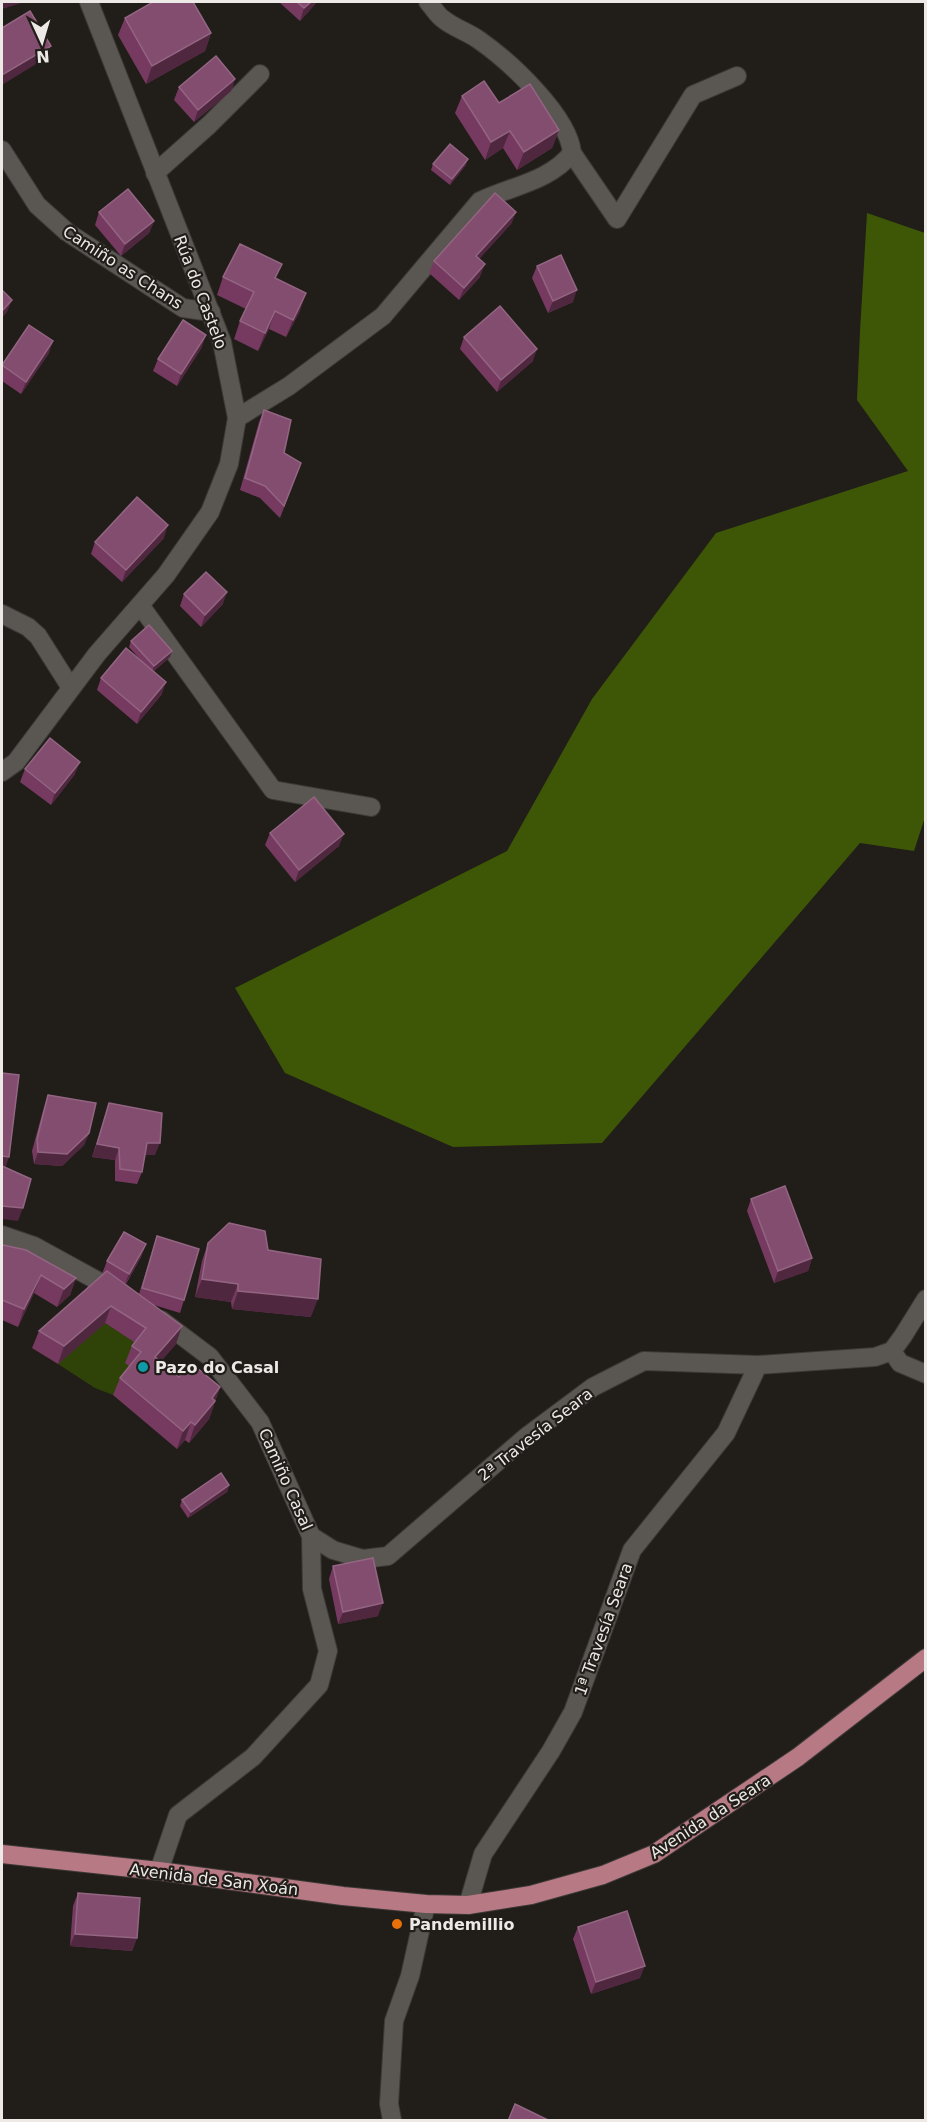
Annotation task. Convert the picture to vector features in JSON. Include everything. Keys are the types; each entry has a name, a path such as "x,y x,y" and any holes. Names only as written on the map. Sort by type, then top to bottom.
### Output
{"main road":[{"name":"Avenida da Seara","path":"426,1904 468,1905 541,1892 603,1875 654,1854 798,1757 926,1658"},
{"name":"Avenida de San Xoán","path":"2,1854 426,1904"}],"street":[{"name":"Rúa do Castelo","path":"2,772 16,762 97,654 166,575 210,512 229,464 237,417 222,342 89,2"},
{"path":"428,2 442,19 479,40 539,93 571,141 572,153 617,219 693,95 738,76"},
{"path":"155,173 209,125 260,74"},
{"name":"Camiño as Chans","path":"2,150 37,205 66,232 183,308 211,312"},
{"path":"237,417 290,386 383,316 480,201 537,180 565,161 572,153"},
{"path":"140,605 273,790 371,807"},
{"path":"2,615 28,627 38,636 71,688"},
{"path":"2,1235 34,1246 130,1299"},
{"path":"926,1299 892,1351 900,1363 926,1374"},
{"name":"Camiño Casal","path":"148,1311 210,1357 260,1422 312,1536"},
{"name":"2ª Travesía Seara","path":"312,1536 333,1550 363,1559 388,1556 526,1437 593,1387 644,1361 758,1365 875,1357 892,1351"},
{"name":"1ª Travesía Seara","path":"468,1905 483,1854 551,1751 573,1712 632,1550 726,1433 758,1365"},
{"path":"159,1871 178,1815 253,1757 319,1685 328,1651 312,1589 312,1536"},
{"path":"393,2121 389,2104 394,2021 410,1976 426,1904"}],"green space":[{"path":"867,213 925,233 926,814 914,851 860,843 602,1143 453,1147 285,1073 235,988 507,851 592,699 716,533 908,471 857,400"},
{"path":"105,1323 139,1345 135,1370 113,1395 95,1388 58,1364"}],"building":[{"path":"153,2 193,2 211,33 152,66 125,18"},
{"path":"297,2 311,2 304,8"},
{"path":"30,11 51,46 2,75 2,28"},
{"path":"216,56 235,79 198,110 179,87"},
{"path":"484,81 499,103 530,84 559,130 524,152 510,131 491,142 462,96"},
{"path":"450,144 468,159 452,179 433,164"},
{"path":"128,189 154,221 125,244 99,212"},
{"path":"495,193 516,212 476,256 485,264 464,288 434,261"},
{"path":"240,244 282,264 275,278 306,293 293,320 275,311 265,333 240,321 254,292 223,277"},
{"path":"561,255 577,290 553,301 537,266"},
{"path":"2,290 12,300 2,311"},
{"path":"500,306 537,349 501,380 464,337"},
{"path":"183,320 206,335 181,374 158,359"},
{"path":"29,325 53,341 26,382 2,365"},
{"path":"264,410 291,420 284,453 301,463 284,506 265,486 245,478"},
{"path":"137,497 168,525 126,570 95,542"},
{"path":"206,572 227,592 205,615 184,594"},
{"path":"149,625 172,651 154,666 131,641"},
{"path":"126,648 166,682 141,712 101,678"},
{"path":"50,738 80,762 55,793 25,769"},
{"path":"314,797 344,834 299,870 270,833"},
{"path":"2,1073 19,1075 9,1157 2,1156"},
{"path":"48,1095 96,1103 89,1133 67,1154 38,1152 37,1139"},
{"path":"109,1103 162,1113 160,1143 147,1143 142,1172 120,1169 119,1148 97,1144"},
{"path":"2,1166 31,1179 23,1208 2,1206"},
{"path":"785,1186 812,1258 778,1271 751,1199"},
{"path":"229,1223 265,1231 268,1250 321,1259 318,1299 238,1291 238,1284 202,1279 208,1243"},
{"path":"124,1232 146,1244 129,1274 107,1261"},
{"path":"157,1236 199,1249 184,1300 142,1288"},
{"path":"3,1245 26,1250 76,1278 64,1289 41,1275 24,1309 2,1300"},
{"path":"107,1271 182,1326 155,1357 179,1377 191,1363 220,1387 212,1398 215,1401 195,1425 191,1422 183,1431 120,1378 141,1352 132,1346 146,1328 111,1306 64,1346 39,1331"},
{"path":"221,1473 229,1485 191,1512 182,1500"},
{"path":"373,1558 383,1603 343,1612 333,1566"},
{"path":"78,1893 140,1898 137,1938 75,1934"},
{"path":"627,1911 645,1966 596,1982 578,1927"},
{"path":"515,2104 550,2121 508,2121"}],"place":[{"name":"Pazo do Casal","path":"143,1367"},
{"name":"Pandemillio","path":"397,1924"}]}
